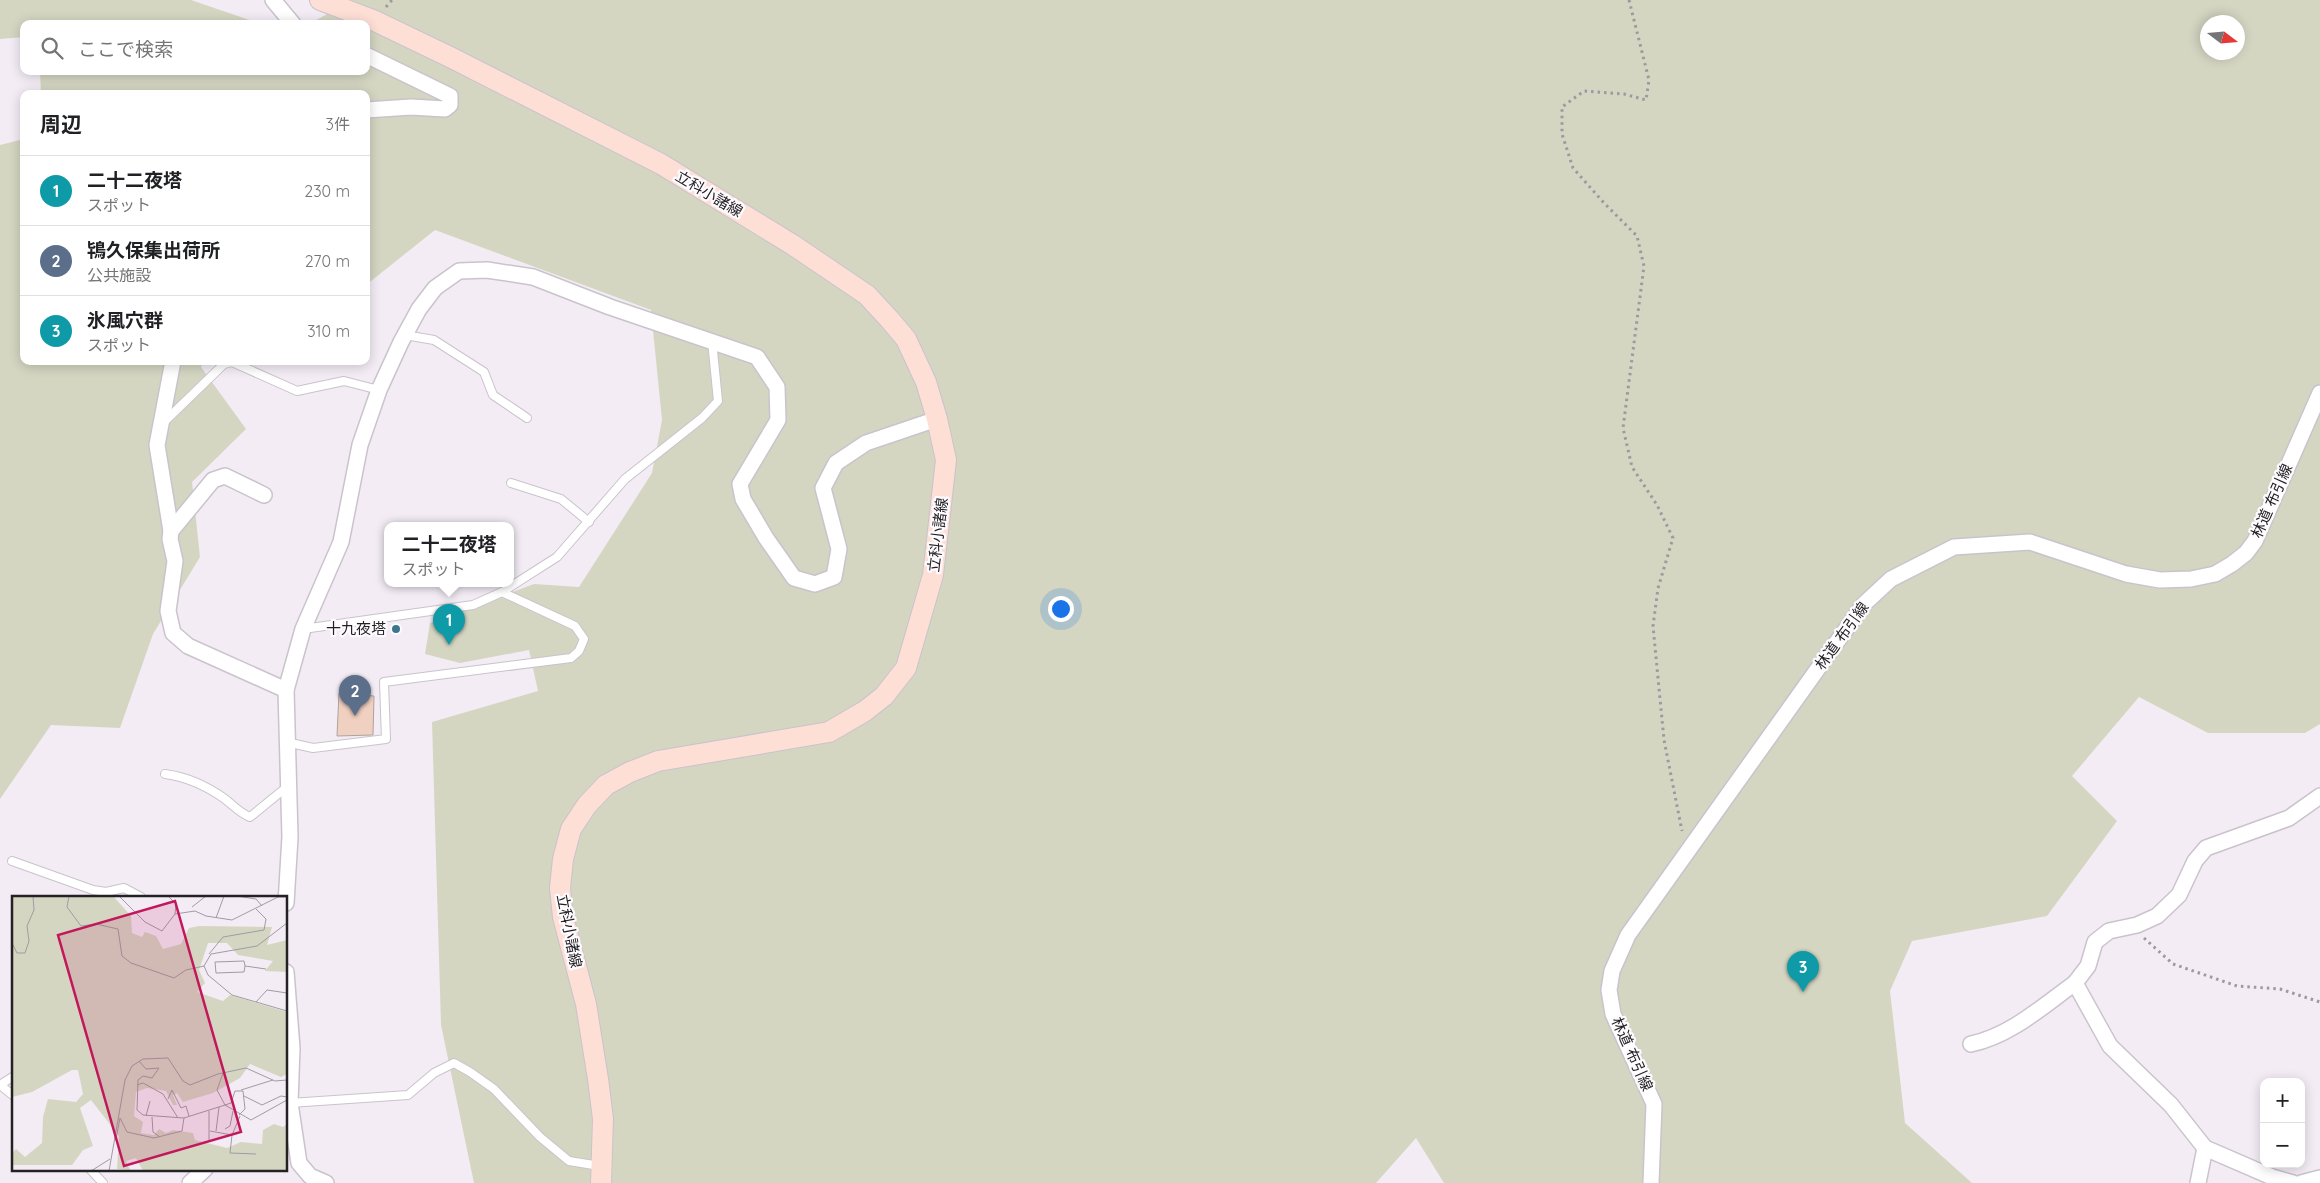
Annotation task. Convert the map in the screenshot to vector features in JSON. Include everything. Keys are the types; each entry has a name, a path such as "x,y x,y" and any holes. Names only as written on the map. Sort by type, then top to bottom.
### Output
{"main road":[{"name":"立科小諸線","path":"320,0 372,20 452,58 653,160 793,244 867,295 906,339 926,382 937,419 946,460 933,575 906,668 884,696 865,711 829,732 798,739 658,761 630,772 606,785 587,805 571,830 563,859 560,888 563,917 593,1040 603,1119 601,1174"}],"street":[{"path":"273,0 290,20"},
{"path":"370,57 450,96 450,105 446,109 410,107 370,110"},
{"path":"286,896 290,837 286,690 303,629 341,542 360,445 379,390 404,335 419,309 435,288 459,272 487,270 533,277 610,307 712,340 757,357 777,387 778,420 740,484 743,499 761,530 794,578 815,584 834,577 839,549 823,488 836,463 866,443 937,419"},
{"path":"172,365 157,445 175,562 168,611 172,633 188,646 286,690"},
{"name":"林道 布引線","path":"1651,1183 1654,1104 1613,1014 1609,990 1612,971 1628,935 1864,604 1890,579 1954,546 2030,542 2126,574 2160,580 2191,579 2215,574 2239,559 2255,541 2320,393"},
{"path":"171,531 213,480 225,476 264,495"},
{"path":"1971,1044 1983,1041 2017,1024 2075,983 2088,966 2095,942 2108,931 2131,926 2157,916 2179,895 2195,861 2206,848 2289,818 2320,796"},
{"path":"2075,983 2110,1046 2171,1105 2205,1148 2272,1177 2293,1183"},
{"path":"288,1019 288,1104 299,1164 310,1176 326,1183"},
{"path":"2198,1183 2205,1148"},
{"path":"190,1183 204,1170"},
{"path":"2301,1183 2320,1178"}],"lane":[{"path":"404,335 434,340 484,372 493,395 527,418"},
{"path":"514,584 557,557 625,479 702,418 718,401 712,340"},
{"path":"160,425 223,365"},
{"path":"239,365 297,391 344,381 379,390"},
{"path":"511,483 561,499 589,522"},
{"path":"303,629 473,604 510,587"},
{"path":"286,742 313,748 386,739 384,682 572,658 579,651 584,639 575,626 502,592"},
{"path":"165,774 183,777 214,791 242,814 250,817 288,786"},
{"path":"12,861 93,890 106,892 124,888 139,896"},
{"path":"88,896 93,890"},
{"path":"288,1104 408,1095 434,1073 454,1063 494,1089 540,1137 569,1162 601,1174"},
{"path":"12,1077 0,1085 12,1094"},
{"path":"91,1170 103,1183"}],"path":[{"path":"1629,0 1649,80 1646,100 1624,94 1584,90 1562,106 1562,134 1574,168 1604,203 1637,236 1644,266 1623,428 1632,468 1657,505 1673,538 1658,588 1653,626 1664,740 1687,853"},
{"path":"2131,926 2172,964 2237,986 2280,988 2320,1002"}],"green space":[{"path":"0,0 191,0 249,20 20,20 20,37 0,39"},
{"path":"353,0 2320,0 2320,724 2305,733 2208,733 2139,697 2072,776 2117,821 2047,916 1912,941 1890,991 1905,1123 1972,1183 1444,1183 1416,1138 1376,1183 474,1183 441,1025 432,722 538,691 529,650 460,663 425,654 430,623 534,584 579,587 652,473 662,420 651,310 435,230 370,282 370,90 41,90 40,75 370,75 370,20 316,20"},
{"path":"20,140 20,365 202,365 201,367 246,429 192,482 200,557 153,634 120,728 51,725 0,799 0,145"}],"building":[{"path":"339,693 374,696 373,735 337,736"}],"place":[{"name":"十九夜塔","path":"396,629"},
{"name":"二十二夜塔","path":"449,645"},
{"name":"鴇久保集出荷所","path":"355,716"},
{"name":"氷風穴群","path":"1803,992"}]}
